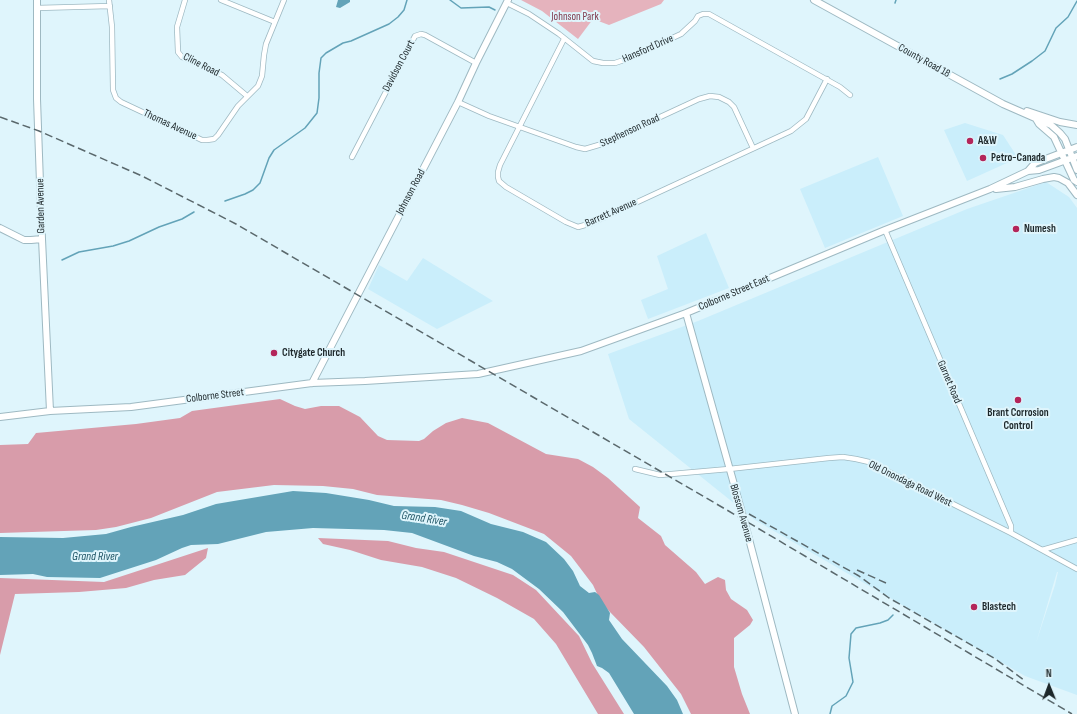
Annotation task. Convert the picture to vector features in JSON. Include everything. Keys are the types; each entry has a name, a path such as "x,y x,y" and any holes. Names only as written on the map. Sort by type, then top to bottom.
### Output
{"main road":[{"name":"Garden Avenue","path":"37,0 37,99 50,411"},
{"name":"County Road 18","path":"814,0 1003,104 1047,123 1057,130 1065,140 1069,150 1075,157 1077,170"},
{"name":"Johnson Road","path":"312,383 458,102 508,1"},
{"path":"1010,107 1041,115 1060,122 1077,125"},
{"name":"County Road 18","path":"1036,119 1039,124 1054,138 1074,180 1077,182"},
{"name":"Colborne Street East","path":"429,377 478,374 581,352 686,313 885,230 990,190 1028,171 1036,163 1077,147"},
{"name":"Colborne Street East","path":"1028,171 1039,170 1075,157"},
{"path":"990,190 1015,187 1043,178 1054,177 1068,183 1077,195"},
{"path":"0,228 24,240 42,239"},
{"name":"Blossom Avenue","path":"686,313 744,520 795,714"},
{"name":"Colborne Street","path":"0,417 50,411 132,407 312,383 429,377"}],"street":[{"name":"Thomas Avenue","path":"109,0 112,27 113,90 115,96 119,101 202,140 207,140 218,136 230,116 246,96 255,90 260,81 265,49 284,0"},
{"name":"Cline Road","path":"185,0 177,27 178,52 182,57 222,75 246,96"},
{"path":"221,0 275,22"},
{"name":"Hansford Drive","path":"508,1 529,14 593,60 603,64 615,63 681,34 695,21 698,16 709,14 827,79 850,95"},
{"path":"37,8 110,6"},
{"name":"Davidson Court","path":"352,157 415,36 421,34 425,35 476,63"},
{"name":"Barrett Avenue","path":"564,39 500,165 498,172 499,181 506,187 566,222 578,227 592,223 791,131 809,114 827,79"},
{"name":"Stephenson Road","path":"458,102 489,116 576,147 589,148 602,144 699,99 710,96 719,97 729,102 734,107 753,148"},
{"name":"Garnet Road","path":"885,230 1011,526 1011,533"},
{"name":"Old Onondaga Road West","path":"634,469 660,475 843,457 869,462 1011,533 1077,569"},
{"path":"1042,550 1077,540"}],"shaded area":[{"path":"965,123 1003,135 1018,158 967,181 944,130"},
{"path":"878,157 903,216 825,248 800,189"},
{"path":"1046,182 1069,197 1077,208 1077,695 1025,676 755,520 629,419 608,354 698,321 967,209","holes":["1058,572 1055,585 1036,643"]},
{"path":"706,233 729,288 648,319 641,300 668,289 657,256"},
{"path":"423,258 493,301 437,329 368,289 379,265 407,281"},
{"path":"280,399 305,409 321,406 339,406 360,417 378,436 387,440 419,441 446,423 462,418 488,423 546,454 578,459 593,467 608,478 640,507 638,518 661,536 665,545 696,572 705,584 718,577 725,580 726,590 731,599 747,610 753,620 750,625 734,638 734,667 750,714 691,714 681,694 644,647 600,600 593,585 571,556 544,534 489,513 462,505 441,500 377,495 353,489 323,486 274,485 217,492 151,518 116,527 96,530 0,533 0,445 28,444 36,433 136,424 180,418 192,411"},
{"path":"318,538 388,541 416,548 444,552 513,575 536,590 579,636 592,663 624,714 598,714 556,644 534,619 497,598 456,578 422,567 381,560 350,550 323,544"},
{"path":"208,548 206,558 185,575 154,580 126,588 79,592 15,594 0,655 0,578 104,582"}],"green space":[{"name":"Johnson Park","path":"521,0 664,0 661,4 609,25 593,19 578,39 542,11"}],"water":[{"path":"338,0 350,0 350,2 340,8 336,7"},
{"name":"Grand River","path":"293,491 326,493 394,506 435,507 461,511 491,524 523,532 546,542 564,559 573,571 580,586 589,593 595,592 599,595 610,613 609,620 622,639 667,686 677,700 683,714 634,714 609,673 597,666 588,645 563,612 539,589 512,569 497,562 474,556 412,533 384,530 313,528 266,532 218,544 191,545 156,560 100,578 47,577 33,574 0,575 0,537 63,538 106,534 183,515 216,504"}],"waterway":[{"path":"225,201 253,190 260,183 269,158 274,150 305,128 317,113 321,58 326,53 343,43 351,41 389,24 404,10 407,0"},
{"path":"450,0 461,8 489,7 495,10"},
{"path":"1000,79 1012,74 1045,51 1056,28 1068,17 1077,1"},
{"path":"62,260 79,252 113,246 129,241 159,227 182,219 194,212"},
{"path":"830,714 832,706 846,696 853,682 849,658 851,634 856,628 880,623 888,620 893,615"}],"railway":[{"path":"0,117 39,131 142,176 236,224 744,520 1072,714"},
{"path":"749,514 859,576 889,598 994,658 1024,680"},
{"path":"857,570 886,583"}],"place":[{"name":"A&W","path":"970,141"},
{"name":"Petro-Canada","path":"983,158"},
{"name":"Numesh","path":"1016,229"},
{"name":"Citygate Church","path":"274,353"},
{"name":"Brant Corrosion Control","path":"1018,400"},
{"name":"Blastech","path":"974,607"}]}
